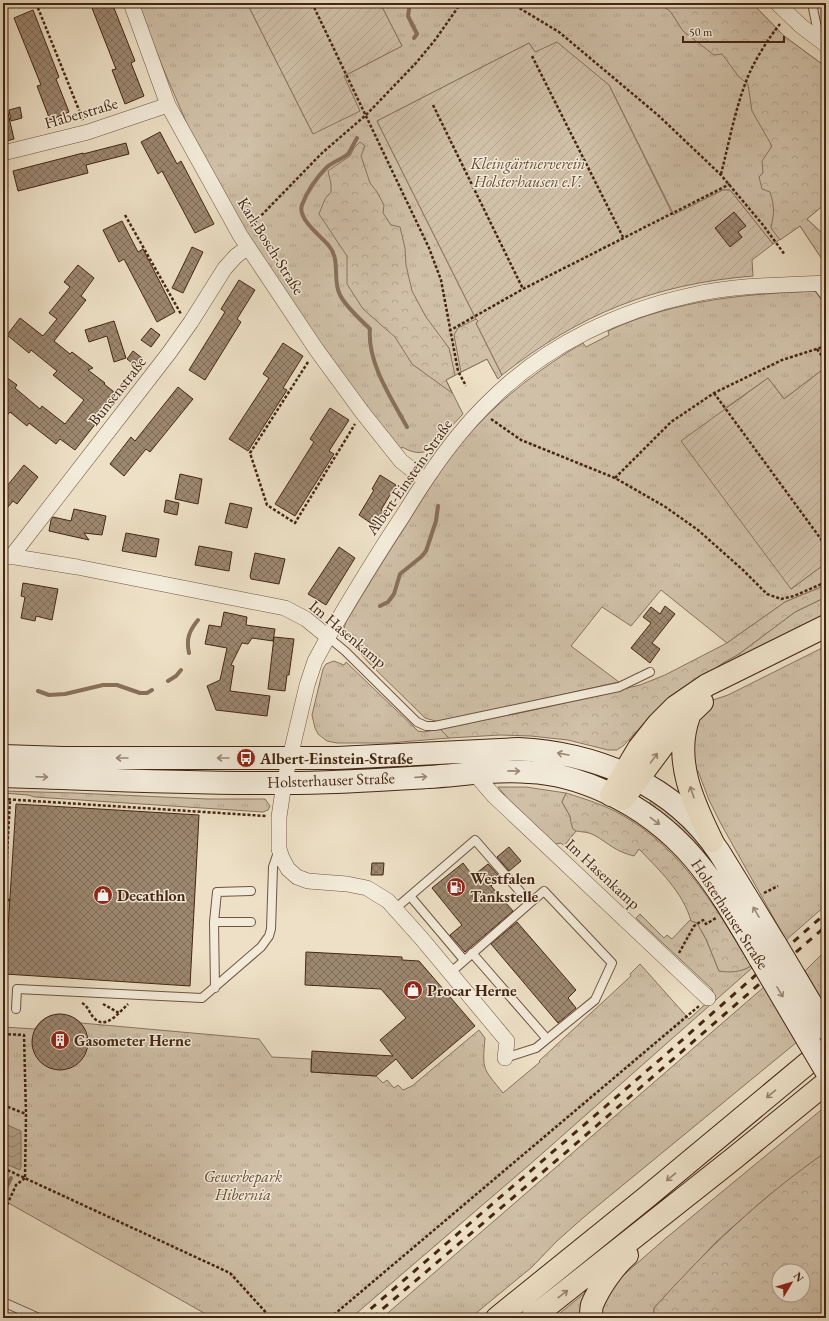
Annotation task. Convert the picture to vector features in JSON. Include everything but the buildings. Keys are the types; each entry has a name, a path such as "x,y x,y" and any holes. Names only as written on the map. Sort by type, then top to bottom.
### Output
{"highway":[{"path":"630,776 635,754 669,712 707,685 826,626"},
{"path":"617,798 630,776 691,711 713,694 826,636"},
{"path":"691,711 683,738 684,770 699,812 712,841"},
{"path":"497,1318 648,1196 826,1048"},
{"path":"532,1318 733,1159 826,1083"},
{"path":"591,1318 592,1306 605,1282 620,1261 715,1183 733,1159"}],"main road":[{"name":"Holsterhauser Straße","path":"3,756 63,758 337,758 483,750 533,750 581,757 600,763 630,776 674,804 694,821 712,841 750,901 768,952 826,1071"},
{"name":"Holsterhauser Straße","path":"3,776 168,782 284,783 336,782 475,774 502,771 530,772 569,779 594,787 617,798 647,815 678,840 693,857 723,898 768,952 826,1029"}],"street":[{"name":"Karl-Bosch-Straße","path":"131,3 168,105 244,241 316,349 362,412 401,461 425,480"},
{"path":"777,3 821,41"},
{"name":"Haberstraße","path":"3,154 88,132 168,105"},
{"name":"Bunsenstraße","path":"7,556 170,353 192,322 224,268 236,256 244,241"},
{"name":"Albert-Einstein-Straße","path":"279,849 279,817 284,783 306,685 315,661 328,637 425,480 480,411 520,374 551,352 607,322 636,310 716,290 754,286 821,283"},
{"name":"Im Hasenkamp","path":"7,556 84,569 285,608 306,619 328,637"},
{"name":"Im Hasenkamp","path":"475,774 494,796 708,998"},
{"path":"279,849 286,866 297,877 308,881 347,884 367,888 381,896 396,908 507,1041 505,1058"}],"lane":[{"path":"812,3 821,41"},
{"path":"821,283 826,298"},
{"name":"Im Hasenkamp","path":"328,637 345,650 417,722 426,726 435,726 619,686 650,672"},
{"path":"396,908 475,840 530,903"},
{"path":"16,1009 17,989 202,998 266,942 271,929 273,867 279,849"},
{"path":"215,988 214,922 217,892 251,891"},
{"path":"450,973 544,891 612,963 595,1000 536,1048 505,1058"},
{"path":"410,896 464,960"},
{"path":"214,922 251,922"},
{"path":"472,953 547,1039"},
{"path":"3,1302 39,1318"}],"path":[{"path":"36,3 88,132"},
{"path":"312,3 429,248 441,280 449,331 458,374 466,386"},
{"path":"244,241 254,224 322,153 366,115 416,63 435,40 461,3"},
{"path":"511,3 559,32 659,116 730,184 785,255"},
{"path":"721,175 747,77 772,33 788,14"},
{"path":"532,56 624,237"},
{"path":"433,105 523,289"},
{"path":"3,167 7,181 3,184"},
{"path":"449,331 523,289 730,184"},
{"path":"125,215 180,313 192,322"},
{"path":"615,478 671,422 714,393 782,360 826,346"},
{"path":"316,349 250,453 267,505 295,523 362,412"},
{"path":"816,349 826,362"},
{"path":"714,393 826,546"},
{"path":"480,411 521,440 615,478 664,506 698,530 743,570 767,594 781,599 794,596 826,582"},
{"path":"3,799 279,817"},
{"path":"3,929 10,800"},
{"path":"762,894 778,886"},
{"path":"4,900 10,900"},
{"path":"673,965 694,926 703,920 706,924 718,917"},
{"path":"64,991 65,997 85,1005 93,1018 101,1023 110,1020 119,1014"},
{"path":"330,1318 708,998"},
{"path":"3,1034 24,1035 26,1114 25,1178"},
{"path":"3,1105 26,1114"},
{"path":"3,1168 230,1274 271,1318"},
{"path":"3,1214 16,1185 25,1178"}],"green space":[{"path":"137,3 247,3 313,134 344,76 402,46 380,3 752,3 784,36 826,67 826,203 807,219 826,237 826,265 800,226 773,244 730,190 723,190 674,215 609,85 535,52 529,43 377,121 476,319 502,375 498,379 487,359 446,380 463,414 438,442 428,450 417,452 410,451 402,447 399,451 333,364 253,244 187,124"},
{"path":"247,3 380,3 402,46 344,76 360,111 313,134"},
{"path":"657,3 752,3 784,36 826,67 826,203 807,219 826,237 826,265 800,226 780,240 771,228 774,210 772,197 770,192 762,189 759,177 763,173 762,161 772,146 752,111 748,84 739,77 722,54 714,55 683,31 670,11"},
{"name":"Kleingärtnerverein Holsterhausen e.V.","path":"557,42 609,85 673,215 723,190 730,190 773,244 752,260 753,276 683,286 620,306 590,319 560,335 502,375 476,323 478,321 377,121 529,43 535,52"},
{"path":"360,142 365,146 361,156 370,183 384,205 383,213 391,225 400,227 412,291 426,317 449,348 455,375 446,380 452,393 412,364 395,337 363,309 347,284 347,256 319,214 325,199 331,192 328,171 350,156 354,148"},
{"path":"826,291 826,367 784,399 768,378 724,409 791,589 826,563 826,585 785,602 727,643 661,590 631,626 602,607 571,646 619,682 439,722 425,718 370,664 346,637 344,628 346,622 445,464 484,418 510,394 538,372 583,343 586,347 609,335 608,331 634,320 661,312 688,305 742,296"},
{"path":"476,319 478,321 476,323 502,375 498,379 487,359 461,372 454,335 458,328"},
{"path":"826,367 826,563 791,589 681,441 768,378 784,399"},
{"path":"826,585 826,597 795,612 739,654 723,663 665,703 624,745 617,750 608,750 568,740 531,736 500,735 449,738 440,729 533,710 640,685 665,675 727,643 785,602"},
{"path":"826,597 826,615 634,744 629,741 646,721 675,695 739,654 795,612"},
{"path":"826,646 826,905 786,940 721,824 709,800 698,771 692,772 691,732 713,700 728,695"},
{"path":"334,661 344,665 346,662 418,731 424,732 440,729 449,738 389,743 337,743 327,741 318,734 312,715 323,669 326,664"},
{"path":"498,787 526,787 566,793 562,802 576,831 564,846 561,843 555,844 508,799"},
{"path":"3,791 208,799 265,799 270,806 268,810 263,812 35,797 3,793"},
{"path":"566,793 595,802 615,811 643,829 663,845 696,882 711,902 751,966 736,972 719,971 706,939 697,923 691,921 682,900 670,882 639,849 634,856 627,854 617,850 592,834 573,829 570,816 562,802"},
{"path":"653,798 696,835 741,900 647,807"},
{"name":"Gewerbepark Hibernia","path":"640,914 664,938 667,935 672,939 691,920 697,923 706,939 719,971 740,970 751,966 752,968 536,1159 351,1318 213,1318 3,1200 3,1027 35,1029 45,1019 56,1014 62,1014 81,1023 259,1039 272,1057 311,1059 311,1072 376,1076 383,1083 387,1080 394,1088 398,1085 403,1090 412,1086 479,1030 485,1038 485,1068 503,1093 540,1062 539,1061 631,976 630,974 640,964 689,1019 712,998 712,989 636,918"},
{"path":"826,950 826,1007 805,971"},
{"path":"764,987 797,1042 584,1217 557,1241 532,1267 470,1318 382,1318"},
{"path":"826,1106 826,1152 768,1196 716,1242 654,1308 654,1318 599,1318 601,1308 619,1279 666,1238"},
{"path":"826,1152 826,1311 814,1318 654,1318 654,1308 694,1265 757,1205"},
{"path":"592,1287 583,1318 554,1318"}],"water":[{"path":"3,1123 21,1131 20,1170 3,1163"}],"waterway":[{"path":"410,3 408,16 417,34 414,38"},
{"path":"357,138 348,154 329,165 320,175 307,195 301,210 306,221 333,252 340,295 350,309 370,329 370,342 376,368 407,427"},
{"path":"380,606 388,602 394,594 400,574 426,551 436,521 438,506"},
{"path":"189,653 189,635 198,620"},
{"path":"168,681 176,676 181,670"},
{"path":"38,691 49,695 65,694 103,685 117,685 140,693 147,693 152,690"},
{"path":"3,1195 11,1178"}],"railway":[{"path":"360,1318 664,1056 826,913"},
{"path":"372,1318 571,1148 826,926"}],"place":[{"name":"Albert-Einstein-Straße","path":"246,758"},
{"name":"Westfalen Tankstelle","path":"456,887"},
{"name":"Decathlon","path":"103,895"},
{"name":"Procar Herne","path":"413,990"},
{"name":"Gasometer Herne","path":"60,1040"}]}
